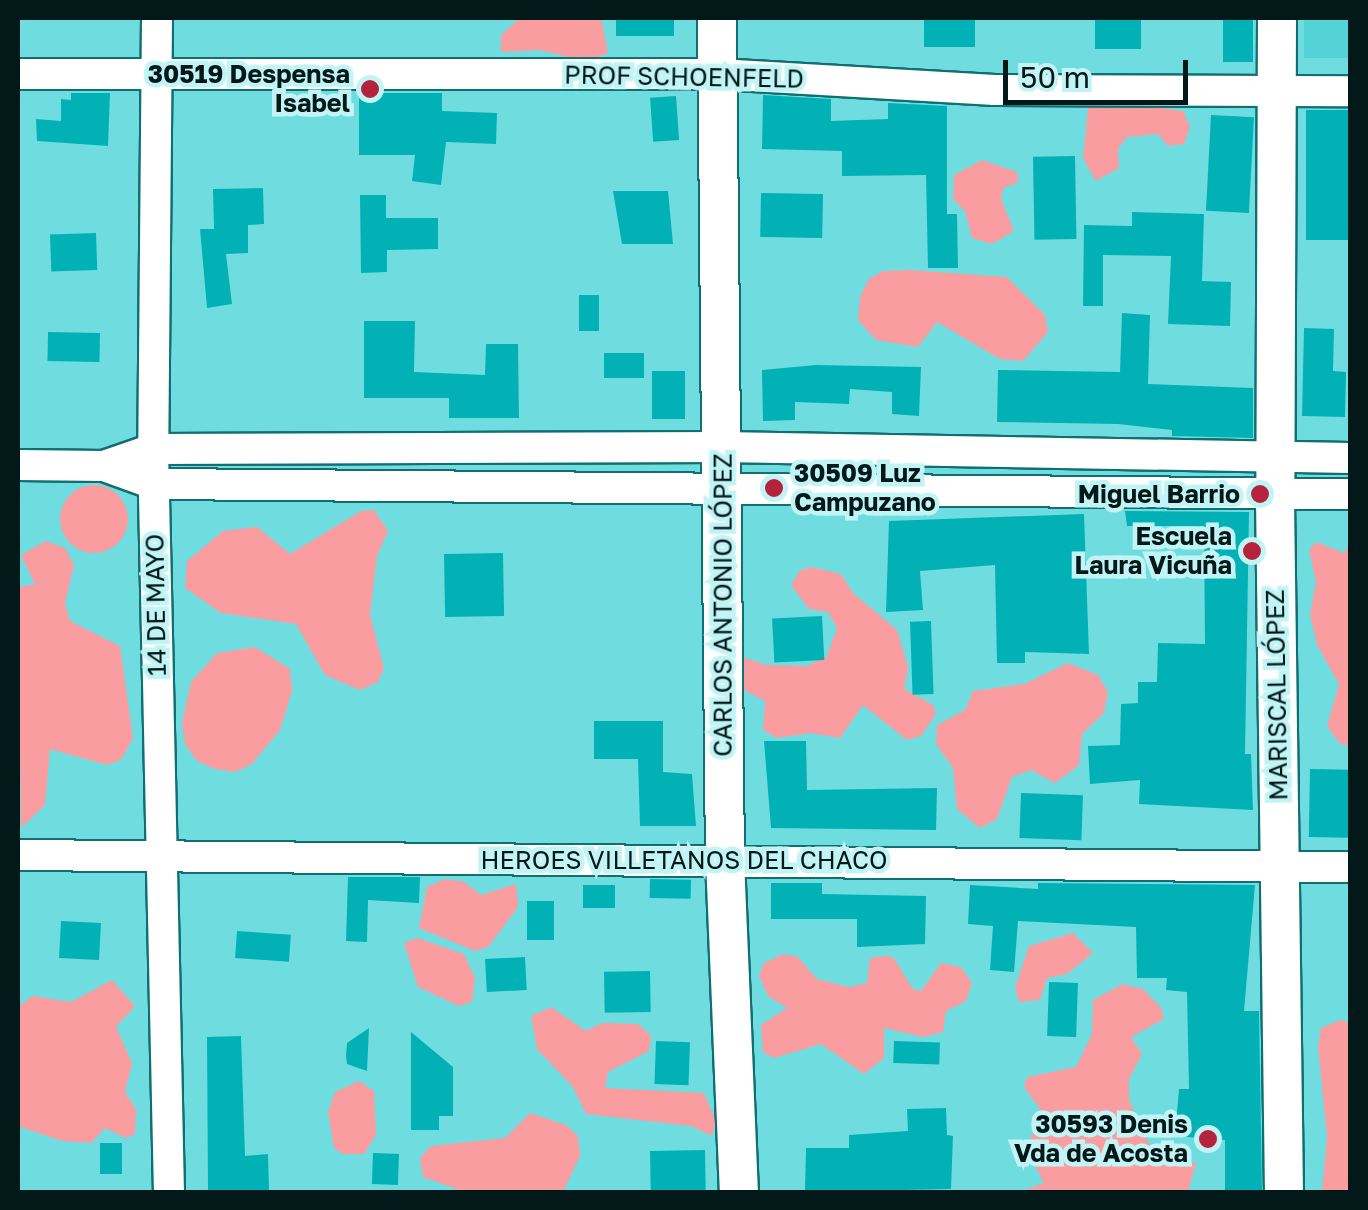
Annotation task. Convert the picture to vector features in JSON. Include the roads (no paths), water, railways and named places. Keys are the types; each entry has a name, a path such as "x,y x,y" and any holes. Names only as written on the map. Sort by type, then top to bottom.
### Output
{"main road":[{"name":"CARLOS ANTONIO LÓPEZ","path":"717,18 724,860 739,1192"},
{"name":"MARISCAL LÓPEZ","path":"1277,18 1275,494 1284,1192"}],"street":[{"name":"14 DE MAYO","path":"157,18 153,449 169,1192"},
{"name":"PROF SCHOENFELD","path":"18,74 157,78 718,74 995,90 1350,91"},
{"path":"104,466 153,449 722,448 1350,458"},
{"path":"18,465 104,466 154,484 1350,494"},
{"name":"HEROES VILLETANOS DEL CHACO","path":"18,855 1350,867"}],"place":[{"name":"30519 Despensa Isabel","path":"370,89"},
{"name":"30509 Luz Campuzano","path":"774,488"},
{"name":"Miguel Barrio","path":"1260,494"},
{"name":"Escuela Laura Vicuña","path":"1252,551"},
{"name":"30593 Denis Vda de Acosta","path":"1208,1139"}]}
